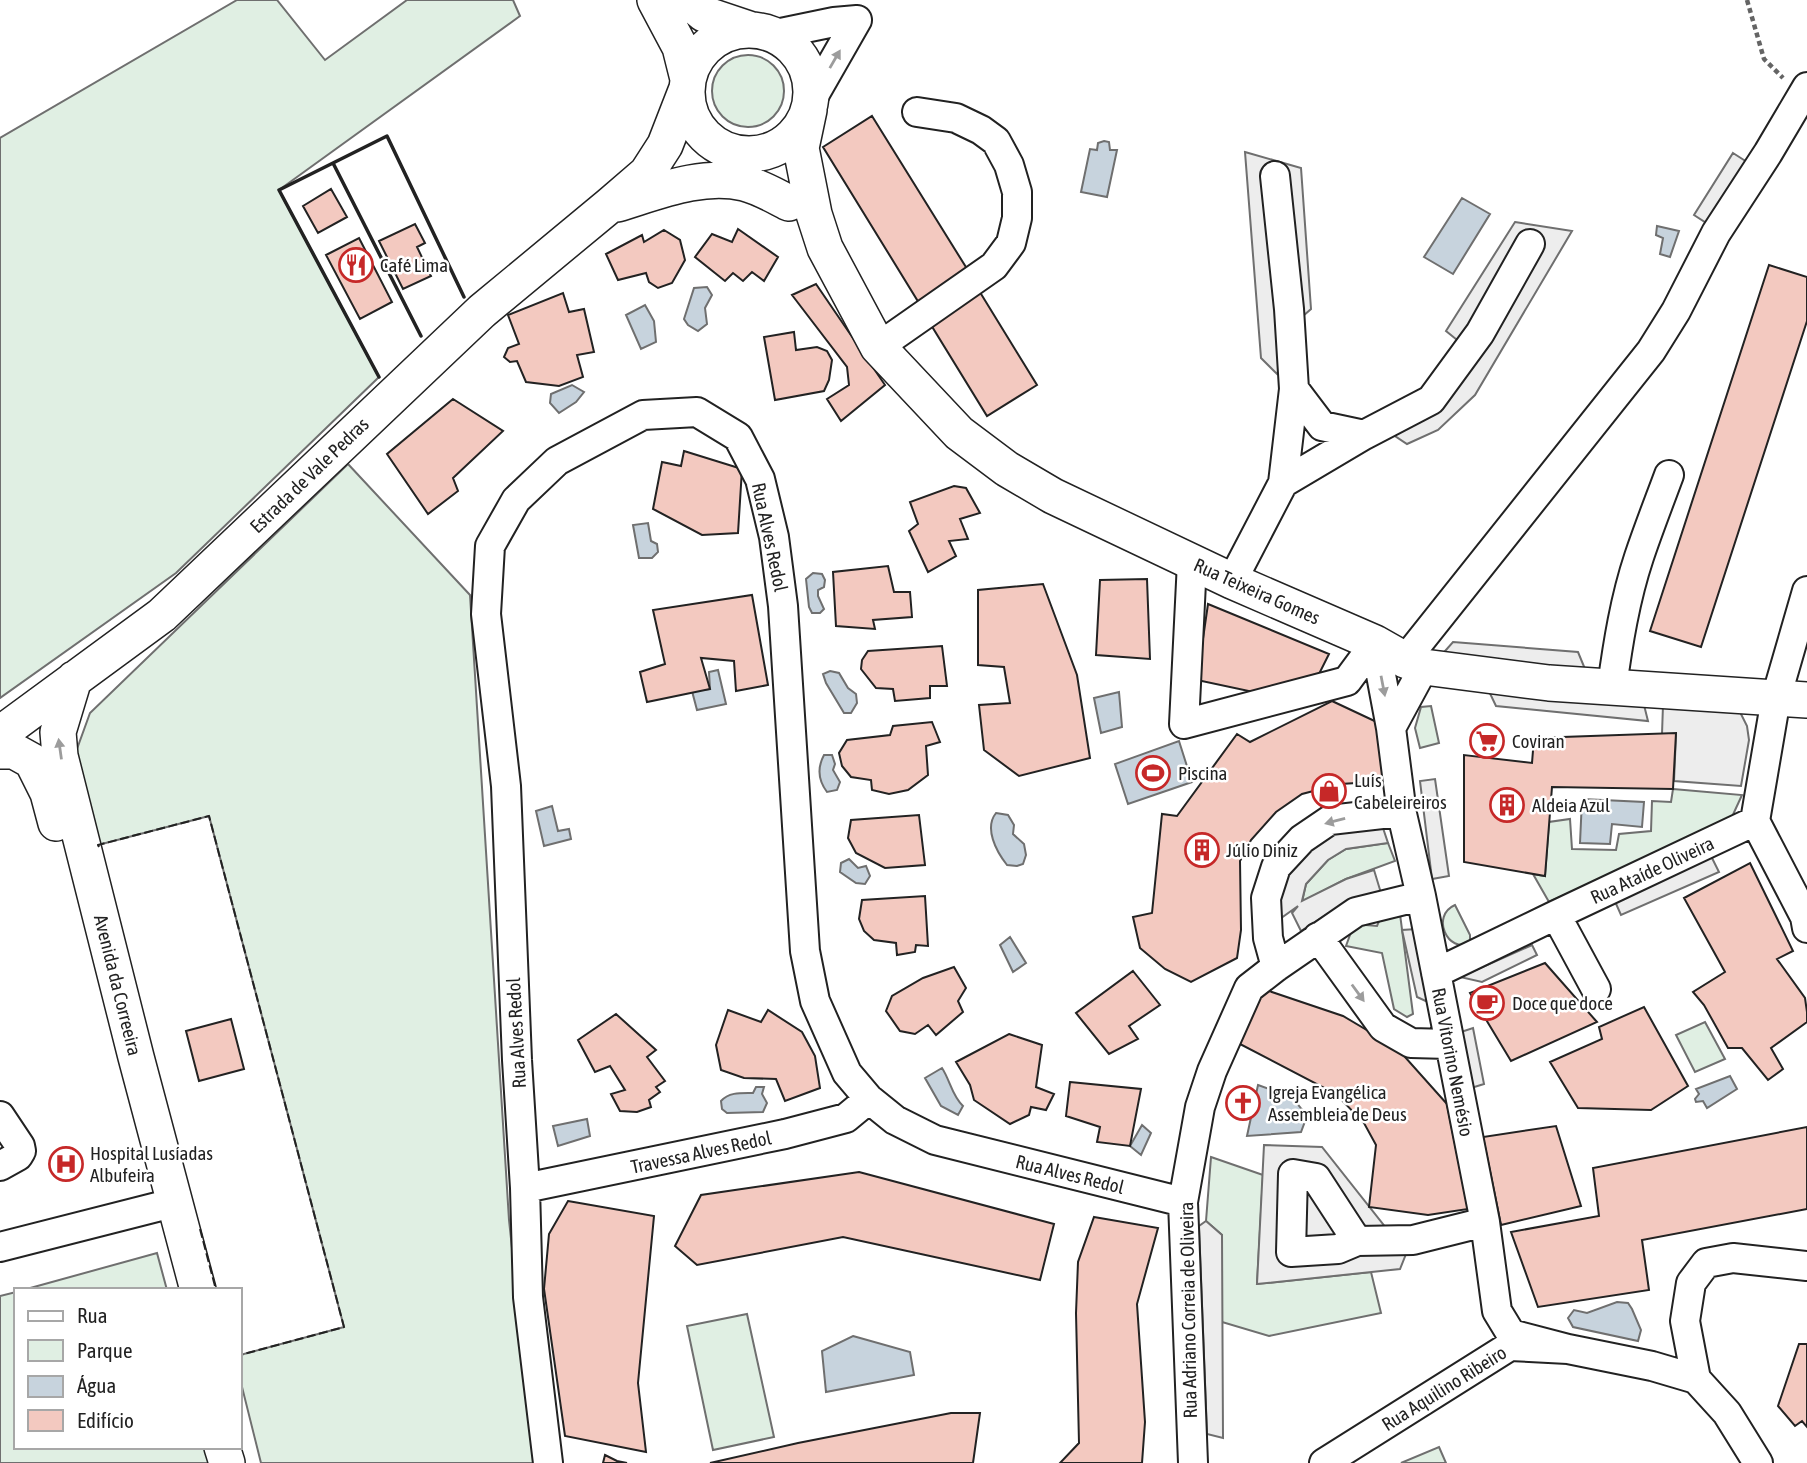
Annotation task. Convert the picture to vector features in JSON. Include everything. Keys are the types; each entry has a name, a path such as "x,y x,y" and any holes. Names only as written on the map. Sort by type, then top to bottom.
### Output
{"main road":[{"path":"655,0 680,47 692,118 704,136 722,149 740,153 765,153 784,144 800,130 811,104 808,68 798,52 764,32 704,14 687,0"},
{"path":"687,85 692,64 710,42 728,33 764,32"},
{"name":"Estrada de Vale Pedras","path":"0,734 162,615 482,311 647,173 665,145 687,85"},
{"name":"Rua Teixeira Gomes","path":"811,104 801,148 814,214 825,248 878,347 959,433 1007,469 1053,496 1232,581 1375,643 1415,664 1549,683 1792,699"},
{"name":"Estrada de Vale Pedras","path":"610,205 651,181 740,153"},
{"name":"Rua Teixeira Gomes","path":"740,153 771,179 825,248"},
{"path":"610,205 679,185 715,180 744,183 789,203"},
{"name":"Avenida da Correeira","path":"75,679 58,732 60,755 197,1288"},
{"name":"Avenida da Correeira","path":"0,751 14,751 32,761 48,793 179,1288"}],"street":[{"path":"764,32 857,20 811,104"},
{"path":"1391,728 1415,664 1651,351 1676,311 1716,233 1805,91"},
{"path":"878,347 994,266 1011,243 1017,218 1017,192 1009,165 996,141 956,118 917,112"},
{"path":"1232,581 1283,483 1294,389 1289,309 1275,176"},
{"path":"1283,483 1364,435 1431,400 1480,333 1530,244"},
{"path":"1294,389 1322,426 1364,435"},
{"name":"Rua Alves Redol","path":"548,1463 528,1297 506,786 486,614 490,546 516,500 556,461 643,415 697,412 738,437 760,479 774,537 783,606 805,951 816,1001 847,1073 869,1099 895,1120 935,1140 1183,1202"},
{"path":"1612,687 1627,599 1638,559 1669,475"},
{"path":"1192,562 1184,724 1347,681 1375,643"},
{"path":"1807,591 1792,699 1755,821 1805,916 1807,928"},
{"name":"Rua Vitorino Nemésio","path":"1375,643 1391,728 1402,814 1421,896 1485,1222 1497,1311"},
{"path":"1276,967 1268,937 1266,898 1276,867 1302,839 1330,820 1402,814"},
{"name":"Rua Ataíde Oliveira","path":"1436,973 1755,821"},
{"name":"Rua Adriano Correia de Oliveira","path":"1193,1463 1183,1202 1200,1107 1212,1071 1249,988 1356,912 1421,896"},
{"path":"1556,915 1596,989"},
{"path":"1318,937 1383,1027 1411,1043 1449,1044"},
{"name":"Travessa Alves Redol","path":"525,1188 785,1134 846,1118 869,1099"},
{"path":"0,1116 21,1151 18,1156 0,1166"},
{"path":"0,1247 157,1206"},
{"path":"1357,1241 1413,1240 1485,1222"},
{"path":"1758,1463 1727,1413 1696,1379 1685,1321 1691,1283 1706,1263 1733,1258 1807,1266"},
{"path":"1497,1311 1511,1334 1568,1349"},
{"path":"1458,1380 1485,1352 1497,1311"},
{"name":"Rua Aquilino Ribeiro","path":"1324,1463 1510,1346 1568,1349 1652,1366 1696,1379"}],"path":[{"path":"1747,0 1764,60 1805,91"}],"green space":[{"path":"237,0 277,0 325,60 407,0 513,0 520,16 279,190 379,377 176,573 0,698 0,138"},
{"path":"748,55 768,61 778,71 784,91 778,111 768,121 748,127 728,121 718,111 712,91 718,71 728,61"},
{"path":"348,464 470,595 509,1220 535,1463 261,1463 242,1387 242,1354 344,1327 209,816 98,845 73,760 90,713"},
{"path":"1431,706 1439,743 1420,748 1415,728 1421,707"},
{"path":"1673,789 1742,795 1731,819 1549,902 1533,874 1545,876 1549,822 1570,819 1572,849 1616,850 1619,834 1651,831 1652,801 1671,802"},
{"path":"1388,843 1395,861 1346,879 1302,902 1306,884 1328,860 1346,849"},
{"path":"1455,905 1470,935 1470,943 1455,943 1445,932 1444,917"},
{"path":"1384,910 1400,914 1413,1014 1407,1017 1394,1009 1382,953 1346,946 1354,924 1377,926"},
{"path":"1705,1022 1725,1059 1695,1072 1676,1035"},
{"path":"1211,1157 1263,1175 1257,1284 1371,1272 1381,1313 1269,1336 1222,1322 1222,1235 1206,1221"},
{"path":"157,1253 166,1288 30,1288"},
{"path":"14,1292 14,1449 208,1449 211,1463 0,1463 0,1296"},
{"path":"747,1314 774,1437 713,1450 687,1326"},
{"path":"1439,1447 1446,1463 1401,1463"}],"shaded area":[{"path":"1245,152 1301,168 1311,309 1295,323 1277,374 1261,358"},
{"path":"1733,153 1747,162 1708,224 1694,215"},
{"path":"1515,222 1572,231 1475,395 1438,430 1407,444 1392,434 1472,352 1446,331"},
{"path":"1453,642 1578,652 1585,669 1438,659"},
{"path":"1484,681 1641,693 1648,721 1496,706"},
{"path":"1663,705 1738,708 1747,726 1749,740 1741,786 1674,781 1676,734 1662,734"},
{"path":"1435,779 1449,876 1432,879 1420,781"},
{"path":"1382,825 1388,843 1346,849 1328,860 1306,884 1302,901 1346,879 1374,870 1381,893 1337,908 1301,931 1292,913 1298,906 1277,921 1277,892 1290,867 1333,832"},
{"path":"1710,854 1719,872 1621,915 1613,897"},
{"path":"1417,929 1430,1003 1417,997 1402,930"},
{"path":"1532,945 1537,955 1482,982 1460,977"},
{"path":"1473,1028 1484,1084 1468,1089 1458,1033"},
{"path":"1264,1145 1322,1147 1386,1228 1368,1237 1310,1162 1283,1163 1280,1258 1410,1244 1400,1269 1257,1284"},
{"path":"1297,1187 1312,1191 1334,1228 1336,1239 1297,1237"},
{"path":"1206,1221 1222,1235 1223,1438 1207,1434 1199,1226"}],"water":[{"path":"1109,142 1110,150 1117,150 1107,197 1081,192 1090,149 1097,150 1098,143"},
{"path":"1462,198 1490,214 1453,274 1424,257"},
{"path":"1657,226 1679,231 1670,257 1660,254 1663,238 1656,235"},
{"path":"707,287 712,295 705,308 707,324 698,331 684,319 694,288"},
{"path":"645,305 654,321 656,342 641,349 626,315"},
{"path":"572,385 584,392 576,402 559,413 550,403 551,394"},
{"path":"648,523 651,541 657,544 658,552 652,558 639,558 633,525"},
{"path":"813,573 822,574 825,580 824,587 818,590 824,609 820,613 812,613 809,607 806,579"},
{"path":"718,670 726,704 697,710 692,691 710,689 709,672"},
{"path":"830,671 839,673 848,688 856,694 857,703 851,713 844,713 826,683 823,674"},
{"path":"1119,692 1122,727 1101,733 1094,698"},
{"name":"Piscina","path":"1179,741 1192,782 1128,804 1115,764"},
{"path":"824,755 832,755 835,764 833,770 840,782 837,790 827,792 822,783 819,769"},
{"path":"1582,799 1644,802 1642,827 1612,824 1610,844 1580,843"},
{"path":"552,806 558,831 569,829 571,839 544,846 536,811"},
{"path":"996,813 1008,815 1014,825 1013,834 1024,844 1026,855 1023,864 1007,865 999,853 991,832"},
{"path":"849,859 858,868 866,866 870,876 865,884 856,883 840,872 841,863"},
{"path":"1010,937 1026,963 1013,972 1000,945"},
{"path":"942,1068 956,1098 963,1106 958,1115 941,1106 925,1078"},
{"path":"1730,1076 1737,1089 1707,1108 1703,1101 1696,1102 1699,1094 1696,1089"},
{"path":"1258,1085 1292,1097 1307,1116 1301,1132 1247,1136"},
{"path":"756,1087 764,1087 762,1094 767,1103 763,1112 727,1113 722,1109 721,1101 724,1098 753,1093"},
{"path":"587,1119 590,1136 558,1146 553,1126"},
{"path":"1142,1125 1151,1133 1141,1155 1130,1146"},
{"path":"1617,1302 1628,1303 1632,1309 1641,1330 1638,1341 1573,1327 1568,1318 1574,1310 1587,1313"},
{"path":"853,1336 910,1352 914,1375 826,1392 822,1351"}],"building":[{"path":"872,116 969,272 919,303 823,147"},
{"path":"331,189 347,217 318,233 303,206"},
{"path":"415,224 425,243 417,247 431,276 403,289 379,241"},
{"path":"738,229 778,257 764,281 752,272 743,281 733,273 725,281 695,257 712,234 732,242"},
{"path":"664,230 680,240 685,260 672,283 658,288 649,282 646,273 618,280 606,254 642,235 644,242"},
{"path":"359,238 392,302 360,319 326,255"},
{"path":"1769,265 1807,277 1807,321 1701,647 1650,631"},
{"path":"816,284 885,385 841,421 827,399 849,385 847,367 792,295"},
{"path":"978,289 1037,385 987,416 928,320"},
{"path":"563,293 569,312 584,309 594,352 577,355 583,377 559,386 526,382 517,361 510,362 504,357 508,348 519,344 508,315"},
{"path":"794,332 796,350 817,347 827,351 832,360 829,380 824,391 775,400 764,337"},
{"path":"453,399 503,431 453,478 458,491 428,514 387,454"},
{"path":"684,451 742,469 738,533 702,535 653,509 662,462 681,466"},
{"path":"954,486 966,488 980,513 960,519 968,539 949,541 956,556 928,572 909,531 918,524 910,502"},
{"path":"888,566 894,592 910,592 912,617 873,620 875,629 836,626 833,572"},
{"path":"1147,579 1150,659 1096,655 1100,580"},
{"path":"1043,584 1077,675 1090,758 1019,776 984,750 979,705 1010,703 1004,667 978,665 978,590"},
{"path":"752,595 768,685 736,691 734,661 701,658 710,689 647,702 640,672 665,664 653,610"},
{"path":"1208,604 1329,654 1319,674 1258,693 1197,680"},
{"path":"942,646 947,686 930,686 930,698 895,701 893,689 876,688 861,669 862,660 868,651"},
{"name":"Júlio Diniz","path":"1332,701 1381,724 1390,781 1340,784 1302,794 1276,812 1251,840 1240,861 1241,930 1237,958 1191,982 1165,969 1140,948 1133,917 1152,913 1162,814 1177,816 1237,734 1250,742"},
{"path":"932,722 940,742 926,746 928,775 908,790 889,794 872,790 871,780 851,777 842,766 839,753 847,740 890,735 893,726"},
{"name":"Aldeia Azul","path":"1676,733 1673,789 1552,787 1545,876 1464,862 1464,755 1532,763 1534,738"},
{"path":"919,815 925,865 885,868 856,853 848,838 851,820"},
{"path":"1750,863 1793,951 1777,959 1805,998 1807,1012 1807,1022 1771,1048 1783,1069 1768,1080 1742,1048 1728,1048 1704,1005 1693,992 1725,972 1684,898"},
{"path":"925,896 928,946 916,945 915,952 897,955 896,943 874,940 864,931 859,919 862,900"},
{"path":"1545,963 1597,1022 1511,1061 1470,993"},
{"path":"954,967 966,988 958,1001 963,1012 936,1035 928,1025 915,1034 900,1031 886,1011 892,996 923,978"},
{"path":"1133,971 1160,1005 1129,1026 1138,1039 1109,1054 1076,1013"},
{"path":"1260,988 1343,1016 1397,1048 1447,1104 1468,1209 1428,1215 1369,1207 1376,1145 1364,1123 1336,1094 1238,1043"},
{"path":"1644,1007 1688,1086 1651,1110 1578,1108 1550,1062 1602,1039 1599,1027"},
{"path":"728,1010 761,1022 768,1010 802,1032 815,1056 820,1088 785,1101 776,1079 744,1078 721,1070 716,1045"},
{"path":"616,1014 656,1050 647,1057 665,1081 656,1087 660,1092 649,1100 651,1107 637,1112 620,1111 611,1094 625,1090 610,1066 595,1072 578,1040"},
{"path":"231,1019 244,1069 199,1081 186,1031"},
{"path":"1009,1034 1042,1045 1036,1087 1054,1094 1046,1110 1031,1107 1029,1115 1010,1124 974,1100 970,1085 956,1062"},
{"path":"1070,1082 1141,1089 1130,1146 1097,1142 1100,1127 1066,1116"},
{"path":"1556,1126 1581,1206 1501,1225 1483,1137"},
{"path":"1807,1127 1807,1209 1642,1240 1649,1290 1538,1307 1511,1232 1599,1216 1593,1168"},
{"path":"859,1172 1054,1224 1040,1280 843,1237 697,1265 675,1246 701,1195"},
{"path":"568,1201 654,1216 638,1383 646,1452 565,1436 544,1289 549,1234"},
{"path":"1094,1217 1158,1228 1137,1304 1145,1422 1142,1463 1060,1463 1079,1443 1076,1313 1078,1262"},
{"path":"1799,1344 1807,1344 1807,1427 1802,1421 1795,1426 1778,1406"},
{"path":"951,1413 980,1413 973,1463 710,1463 798,1443"},
{"path":"605,1455 617,1461 627,1463 603,1463"}],"fence":[{"path":"99,847 98,845 209,816 344,1327 242,1354"},
{"path":"200,1229 215,1288"}],"wall":[{"path":"333,163 387,136 464,297"},
{"path":"379,377 279,190 333,163 421,336"}],"place":[{"name":"Café Lima","path":"356,265"},
{"name":"Coviran","path":"1487,741"},
{"name":"Piscina","path":"1153,773"},
{"name":"Luís Cabeleireiros","path":"1329,791"},
{"name":"Aldeia Azul","path":"1507,805"},
{"name":"Júlio Diniz","path":"1202,850"},
{"name":"Doce que doce","path":"1487,1003"},
{"name":"Igreja Evangélica Assembleia de Deus","path":"1243,1103"},
{"name":"Hospital Lusíadas Albufeira","path":"66,1164"}]}
